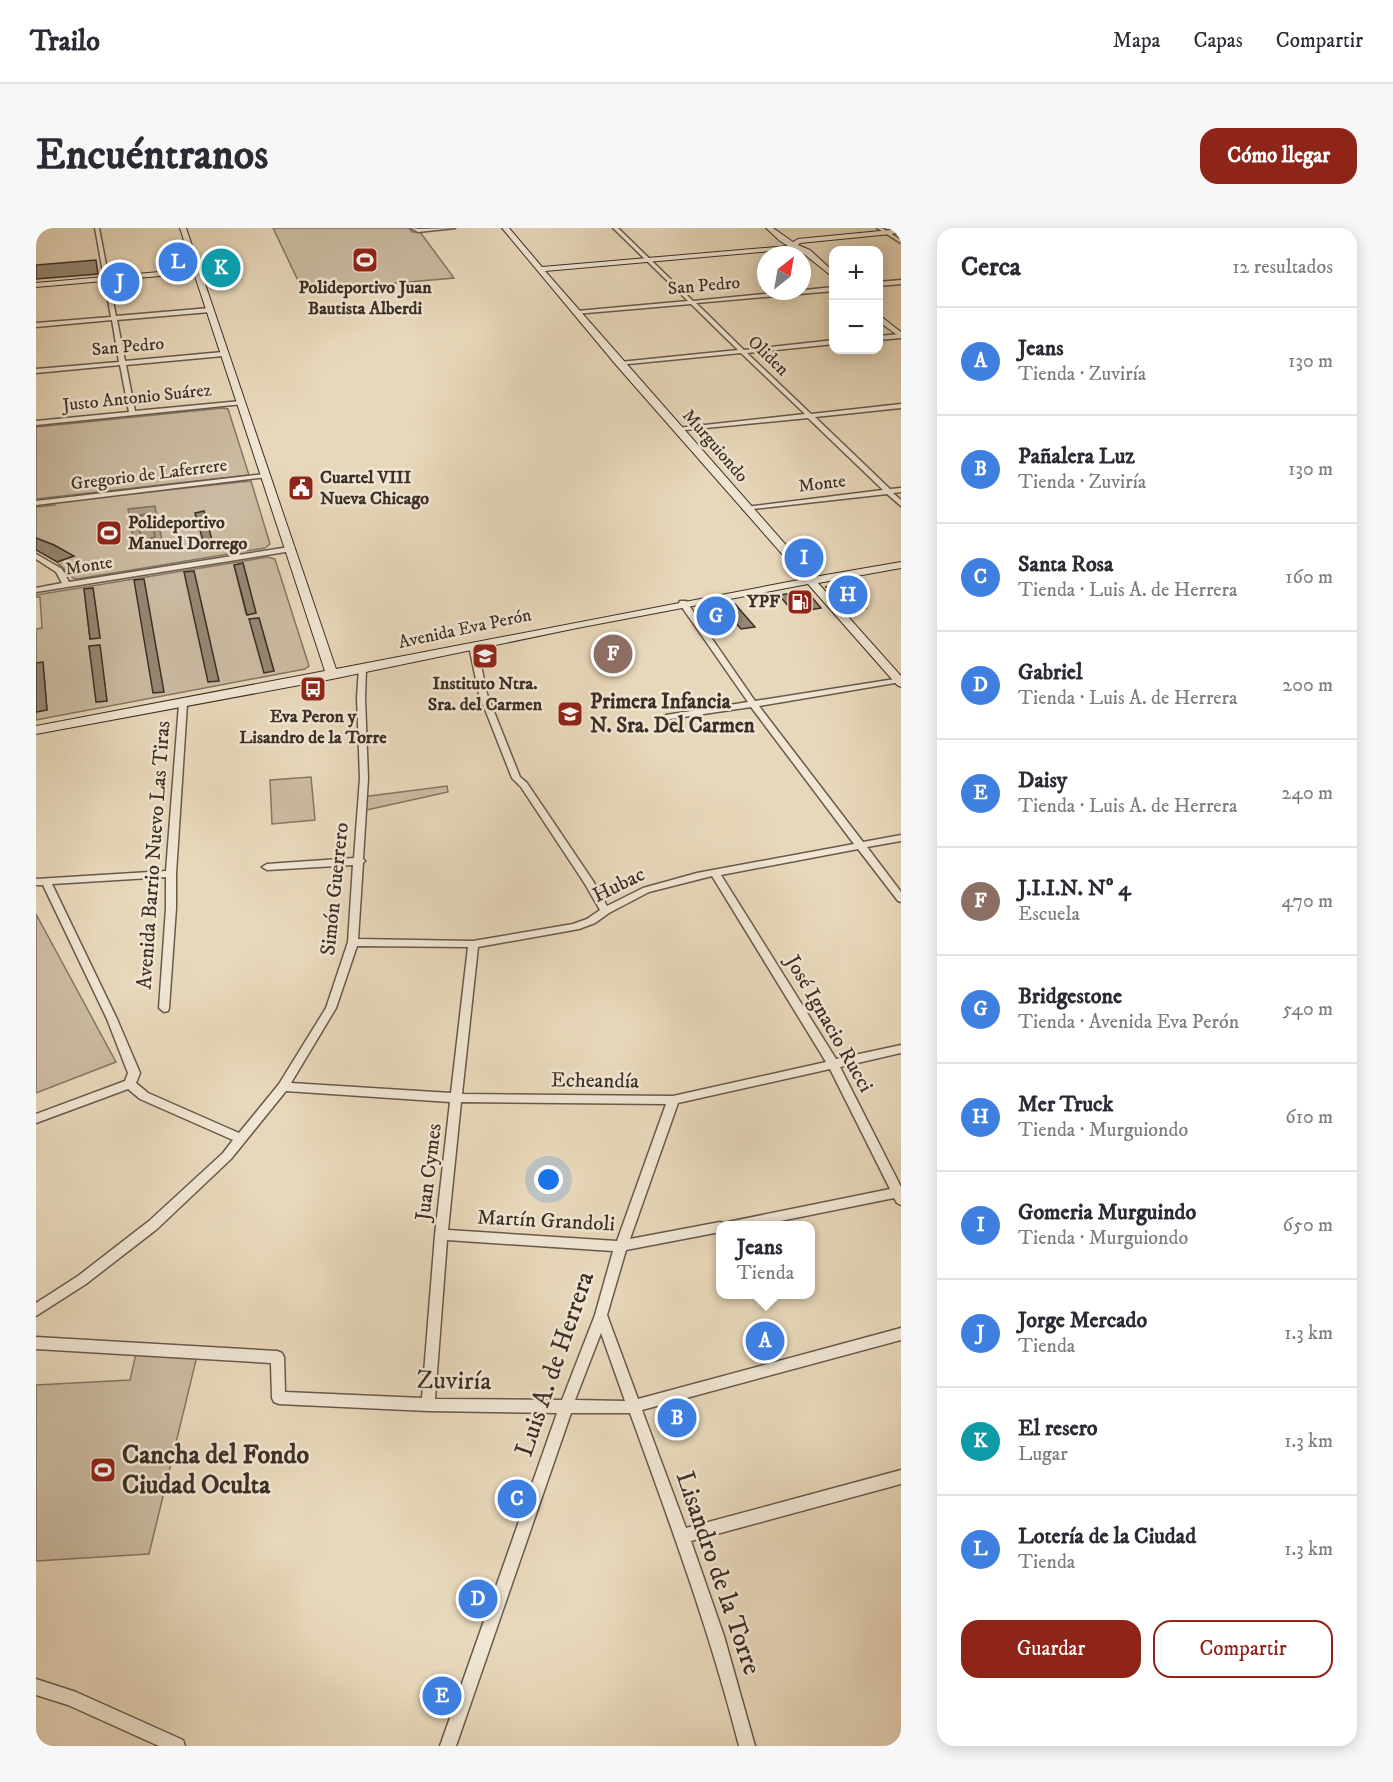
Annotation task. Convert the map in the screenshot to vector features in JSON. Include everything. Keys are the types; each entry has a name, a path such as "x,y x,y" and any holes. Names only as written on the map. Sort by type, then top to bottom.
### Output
{"main road":[{"path":"183,228 288,549 332,675"},
{"name":"Murguiondo","path":"506,228 677,430 900,681"},
{"path":"769,228 782,240 796,246 885,232 901,233"},
{"path":"541,270 757,254"},
{"path":"811,256 829,272"},
{"path":"36,283 197,270"},
{"path":"883,320 901,336"},
{"name":"Avenida Eva Perón","path":"36,730 332,675 683,603 901,565"}],"street":[{"path":"97,228 132,413"},
{"path":"414,228 420,231 453,228"},
{"name":"Oliden","path":"615,228 901,504"},
{"path":"885,232 901,242"},
{"path":"883,284 901,282"},
{"name":"San Pedro","path":"577,313 829,289"},
{"path":"36,325 210,310"},
{"path":"883,338 901,336"},
{"path":"620,364 829,343"},
{"name":"San Pedro","path":"36,371 224,354"},
{"name":"Justo Antonio Suárez","path":"36,423 241,403"},
{"path":"677,430 901,406"},
{"name":"Gregorio de Laferrere","path":"36,502 265,476"},
{"name":"Monte","path":"746,509 901,490"},
{"name":"Monte","path":"36,590 288,549"},
{"path":"36,555 59,571 67,585"},
{"path":"683,603 753,704 901,899"},
{"path":"472,646 483,694 516,778 524,785 590,883 604,911"},
{"name":"Simón Guerrero","path":"36,1310 82,1280 153,1225 227,1156 283,1087 331,1008 344,975 353,942 364,778 362,669"},
{"path":"666,718 900,681"},
{"name":"Avenida Barrio Nuevo Las Tiras","path":"164,1008 164,974 172,897 171,874 183,704"},
{"name":"Hubac","path":"353,942 473,944 575,927 591,921 604,911 646,890 715,873 901,838"},
{"path":"267,867 360,861"},
{"name":"José Ignacio Rucci","path":"715,873 833,1064 900,1195"},
{"path":"36,1119 130,1084 134,1073 112,1020 41,882 171,874"},
{"name":"Juan Cymes","path":"428,1406 441,1235 473,944"},
{"name":"Echeandía","path":"283,1087 457,1098 673,1100 901,1049"},
{"path":"130,1084 144,1096 241,1139"},
{"name":"Luis A. de Herrera","path":"448,1746 566,1407 601,1315 621,1246 673,1100"},
{"path":"756,1221 900,1195"},
{"name":"Martín Grandoli","path":"441,1235 621,1246 716,1228"},
{"name":"Lisandro de la Torre","path":"601,1315 632,1407 682,1536 734,1692 747,1746"},
{"name":"Zuviría","path":"36,1343 277,1357 279,1398 428,1406 632,1407 901,1334"},
{"path":"682,1536 901,1477"},
{"path":"36,1687 70,1698 177,1746"}],"shaded area":[{"name":"Polideportivo Juan Bautista Alberdi","path":"273,228 409,228 412,232 420,232 454,278 303,291"},
{"path":"228,409 249,475 36,499 36,427"},
{"path":"251,481 270,544 265,548 77,579 73,578 57,562 73,556 36,538 36,507 55,505 55,502"},
{"path":"268,557 275,559 309,666 305,669 36,720 36,707 37,712 47,710 44,675 36,676 36,629 42,628 40,597 36,595","holes":["243,564 256,613 246,614 234,565","93,588 100,637 90,639 84,589","259,618 274,671 264,672 250,619","99,645 107,701 97,702 89,647"]},
{"path":"311,777 315,820 272,824 270,780"},
{"path":"447,786 448,792 362,811 362,797"},
{"path":"36,914 116,1062 36,1093"},
{"name":"Cancha del Fondo Ciudad Oculta","path":"137,1349 198,1352 149,1554 36,1561 36,1385 130,1380"}],"water":[{"path":"155,506 163,545 135,548 128,509"}],"building":[{"path":"96,260 98,274 36,279 36,265"},
{"path":"204,511 214,547 205,548 195,513"},
{"path":"36,538 74,556 57,562 36,550"},
{"path":"243,563 256,613 247,615 234,565"},
{"path":"194,571 219,681 208,682 184,572"},
{"path":"144,579 164,692 153,693 134,580"},
{"path":"851,583 868,601 861,602 866,608 850,610 826,587"},
{"path":"93,588 100,638 90,639 84,589"},
{"name":"YPF","path":"800,592 809,594 821,608 794,613 779,595"},
{"path":"735,604 755,627 741,629 734,621 711,625 698,610"},
{"path":"259,618 274,671 264,673 249,619"},
{"path":"100,645 107,701 96,702 89,646"},
{"path":"43,662 47,710 36,712 36,663"},
{"path":"681,1412 687,1428 671,1431 668,1423 674,1413"}],"place":[{"name":"Polideportivo Juan Bautista Alberdi","path":"365,260"},
{"name":"Lotería de la Ciudad","path":"178,262"},
{"name":"El resero","path":"221,268"},
{"name":"Jorge Mercado","path":"120,282"},
{"name":"Cuartel VIII Nueva Chicago","path":"301,488"},
{"name":"Polideportivo Manuel Dorrego","path":"109,533"},
{"name":"Gomeria Murguindo","path":"804,558"},
{"name":"Mer Truck","path":"848,595"},
{"name":"YPF","path":"800,602"},
{"name":"Bridgestone","path":"716,616"},
{"name":"J.I.I.N. Nº 4","path":"613,654"},
{"name":"Instituto Ntra. Sra. del Carmen","path":"485,656"},
{"name":"Eva Peron y Lisandro de la Torre","path":"313,689"},
{"name":"Primera Infancia N. Sra. Del Carmen","path":"570,714"},
{"name":"Jeans","path":"765,1341"},
{"name":"Pañalera Luz","path":"677,1418"},
{"name":"Cancha del Fondo Ciudad Oculta","path":"103,1470"},
{"name":"Santa Rosa","path":"517,1499"},
{"name":"Gabriel","path":"478,1599"},
{"name":"Daisy","path":"442,1696"}]}
